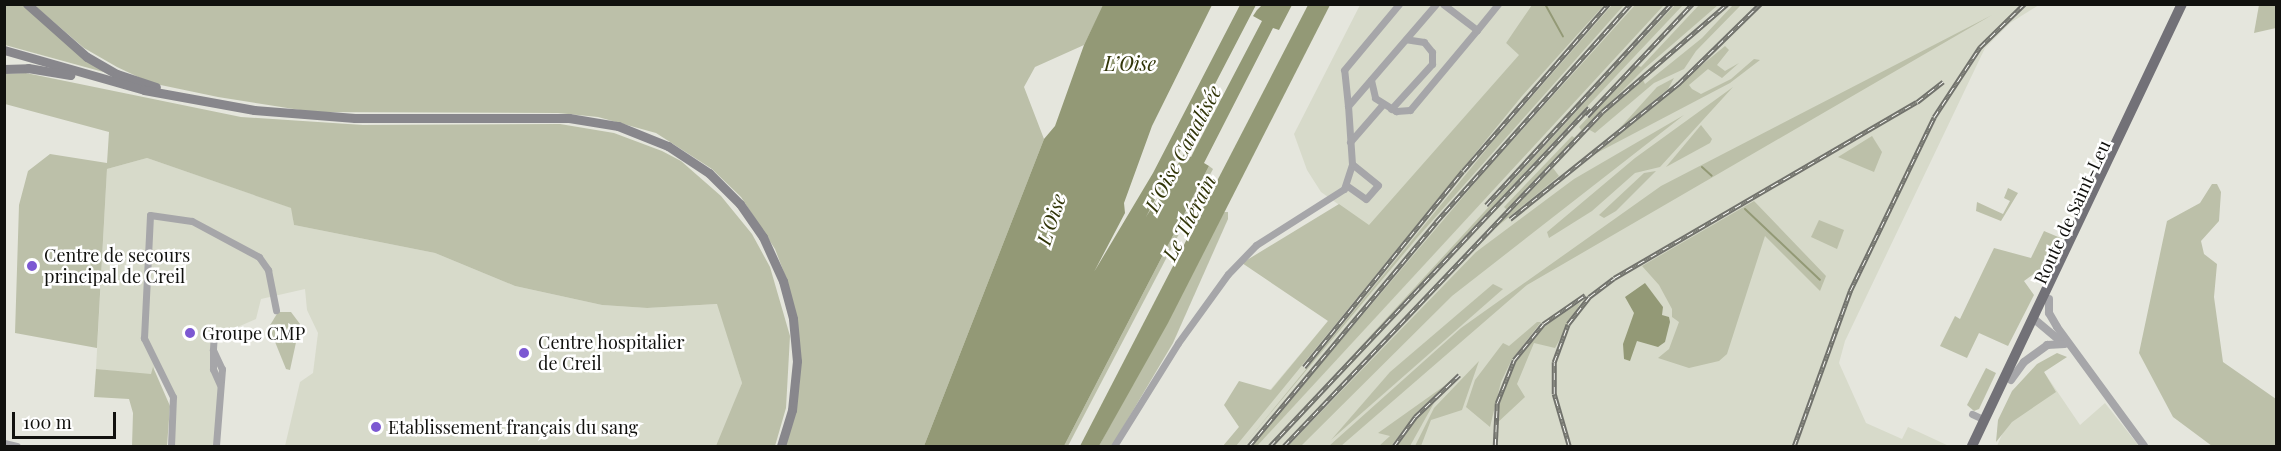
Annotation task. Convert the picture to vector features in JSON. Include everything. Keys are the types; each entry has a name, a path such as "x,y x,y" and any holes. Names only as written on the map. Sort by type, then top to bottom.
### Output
{"main road":[{"path":"27,4 70,44 99,64 192,100"},
{"name":"Route de Saint-Leu","path":"1982,433 2011,380 2182,4"},
{"name":"Route de Saint-Leu","path":"1982,433 1985,420 2049,299 2188,4"},
{"path":"4,50 128,86"},
{"path":"4,69 38,69 192,100 333,117 569,117 618,126 676,150 709,173 745,210 766,243 783,281 794,326 797,361 792,410 781,447"},
{"path":"1972,447 1982,433"},
{"path":"1980,447 1982,433"}],"street":[{"path":"1114,447 1178,343 1228,274 1256,245 1331,200 1346,185 1352,165 1344,70 1399,4"},
{"path":"1348,106 1436,4"},
{"path":"1443,4 1477,30"},
{"path":"1372,79 1372,94 1383,104 1391,109 1410,110 1498,4"},
{"path":"1391,109 1432,64 1432,52 1424,42 1406,39"},
{"path":"1350,142 1383,104"},
{"path":"1346,185 1366,199 1378,185 1352,165"},
{"path":"171,447 173,397 144,338 150,215 192,221 259,257 268,270 276,310"},
{"path":"2049,299 2049,313 2057,327 2144,447"},
{"path":"2037,320 2057,327"},
{"path":"2037,320 2078,357"},
{"path":"214,334 213,369 220,386 216,447"},
{"path":"2011,380 2024,362 2048,345 2065,344"},
{"path":"1972,414 1985,420"},
{"path":"4,443 17,447"}],"shaded area":[{"path":"1676,4 1683,5 1350,358 1618,66"},
{"path":"4,5 23,5 107,73 5,45"},
{"path":"34,5 1104,5 1084,45 1035,67 1024,87 1044,139 924,446 786,446 799,388 800,362 788,283 775,249 741,197 712,169 656,133 598,117 558,113 313,112 218,97 151,83 117,67 84,48"},
{"path":"1360,5 1531,5 1532,8 1506,43 1520,55 1369,226 1321,192 1307,170 1294,134"},
{"path":"1532,5 1604,5 1522,96 1236,446 1223,446 1239,427 1224,405 1239,381 1271,390 1328,321 1242,263 1339,204 1369,225 1519,55 1506,43"},
{"path":"1593,5 2039,5 2010,23 1985,48 1845,341 1839,363 1866,423 1902,439 1908,427 1949,446 1223,446"},
{"path":"1612,5 1624,5 1417,238 1243,446 1494,140"},
{"path":"1635,5 1664,5 1257,446 1251,446 1485,171"},
{"path":"1699,5 1718,5 1644,69 1582,131 1579,127 1637,65 1641,67"},
{"path":"1733,5 1741,5 1696,51 1684,69 1654,83 1595,133 1588,129 1654,66 1716,17 1643,80 1645,84 1702,38"},
{"path":"2259,5 2276,5 2276,28 2254,33"},
{"path":"1992,15 1527,285 1341,446 1329,446 1461,328 1661,186"},
{"path":"1725,46 1729,50 1717,65 1725,71 1739,63 1722,78 1708,69 1689,85 1692,89 1701,94 1731,79 1754,59 1760,60 1730,83 1591,156"},
{"path":"26,73 241,117 363,125 560,124 614,133 662,151 681,161 721,196 752,234 770,267 790,336 786,408 775,446 716,446 742,383 717,304 647,308 602,305 515,286 435,253 294,225 291,208 147,158 107,169 97,348 15,333 19,205 28,171 50,154 107,163 109,132 5,104 4,74"},
{"path":"1674,78 1668,89 1618,130 1657,87"},
{"path":"1733,87 1660,167 1635,173 1592,211 1549,238 1547,232 1635,158"},
{"path":"1684,115 1452,296 1301,446 1288,446 1476,252 1574,179"},
{"path":"1701,125 1712,139 1710,143 1666,167"},
{"path":"1572,136 1575,138 1507,210 1504,207"},
{"path":"1872,136 1882,152 1874,172 1838,157"},
{"name":"Centre hospitalier de Creil","path":"147,158 292,208 294,225 435,253 515,286 602,305 647,308 718,304 742,383 718,445 285,446 300,382 313,373 318,333 307,310 305,289 261,299 256,319 224,333 215,333 212,363 220,385 216,446 171,446 174,406 156,365 151,375 96,369 107,169"},
{"path":"1209,166 1213,169 1068,446 1064,446"},
{"path":"1553,168 1559,176 1493,230"},
{"path":"1656,171 1616,211 1604,218 1599,215 1644,173"},
{"path":"2212,184 2217,184 2221,192 2219,221 2201,241 2204,254 2217,264 2214,297 2223,362 2276,399 2276,446 2212,446 2173,417 2139,353 2167,221 2200,203"},
{"path":"2008,188 2018,193 2001,221 1976,211 1977,202 2003,214 2010,201 2004,198"},
{"path":"1754,201 1826,276 1820,291 1765,236 1727,354 1719,361 1689,368 1658,358 1669,349 1679,322 1672,317 1672,309 1659,285 1642,266"},
{"path":"1224,212 1228,212 1228,219 1173,343 1112,446 1099,446"},
{"path":"1819,220 1844,230 1837,249 1811,237"},
{"path":"2044,231 2063,239 2046,273 2039,270 2024,281 2034,295 2008,346 1979,333 1967,358 1940,346 1955,316 1960,319 1994,248 2031,258"},
{"path":"1493,284 1503,289 1331,440 1390,372"},
{"path":"1581,302 1555,348 1534,343 1517,384 1525,397 1496,424 1501,395 1516,360 1550,320"},
{"path":"278,312 291,312 300,324 290,370 286,369 269,327"},
{"path":"1537,322 1541,322 1511,361 1501,382 1490,427 1466,407 1475,380 1503,343 1509,346"},
{"path":"2057,353 2067,357 2044,372 2056,392 2012,422 1996,442 1998,420 2012,391 2037,364"},
{"path":"1479,361 1462,410 1431,420 1421,446 1415,446 1434,408"},
{"path":"153,367 170,406 167,446 132,446 133,413 129,399 94,397 96,369 151,374"},
{"path":"1986,368 1996,373 1979,409 1974,411 1967,405"},
{"path":"2044,372 2080,425 2105,403 2139,446 1997,446 2007,423"},
{"path":"1447,384 1418,411 1391,446 1379,446 1390,436 1378,433"},
{"path":"1434,403 1410,446 1397,446 1418,417"}],"water":[{"path":"1103,5 1212,5 1152,126 1124,203 1125,213 1094,272 1153,173 1240,5 1256,5 1146,217 1184,154 1191,157 1262,21 1253,16 1257,10 1262,5 1292,5 1279,30 1273,28 1204,163 1209,166 1064,446 924,446 1044,139 1055,126 1084,45"},
{"path":"1308,5 1330,5 1168,323 1099,446 1080,446"},
{"path":"1645,283 1663,307 1662,315 1669,317 1670,322 1665,342 1658,347 1637,341 1630,361 1624,359 1623,344 1634,313 1625,297"}],"waterway":[{"path":"1545,4 1563,36"},
{"path":"1702,167 1712,176"},
{"path":"1745,209 1820,280"}],"railway":[{"path":"1304,367 1463,171 1608,4"},
{"path":"1249,446 1436,222 1630,4"},
{"path":"1486,205 1671,4"},
{"path":"1587,116 1692,4"},
{"path":"1284,446 1602,112 1727,4"},
{"path":"1510,219 1678,84 1760,4"},
{"path":"1794,446 1850,291 1934,117 1980,47 2024,4"},
{"path":"1569,446 1554,394 1554,362 1568,324 1589,297 1614,278 1917,102 1943,82"},
{"path":"1270,446 1589,108"},
{"path":"1495,446 1497,403 1514,360 1543,324 1585,295"},
{"path":"1394,446 1415,417 1459,375"}],"place":[{"name":"Centre de secours principal de Creil","path":"32,266"},
{"name":"Groupe CMP","path":"190,333"},
{"name":"Centre hospitalier de Creil","path":"524,353"},
{"name":"Etablissement français du sang","path":"376,427"}],"water label":[{"name":"L’Oise","path":"1130,62"},
{"name":"L'Oise Canalisée","path":"1182,148"},
{"name":"Le Thérain","path":"1188,217"},
{"name":"L'Oise","path":"1050,219"}]}
